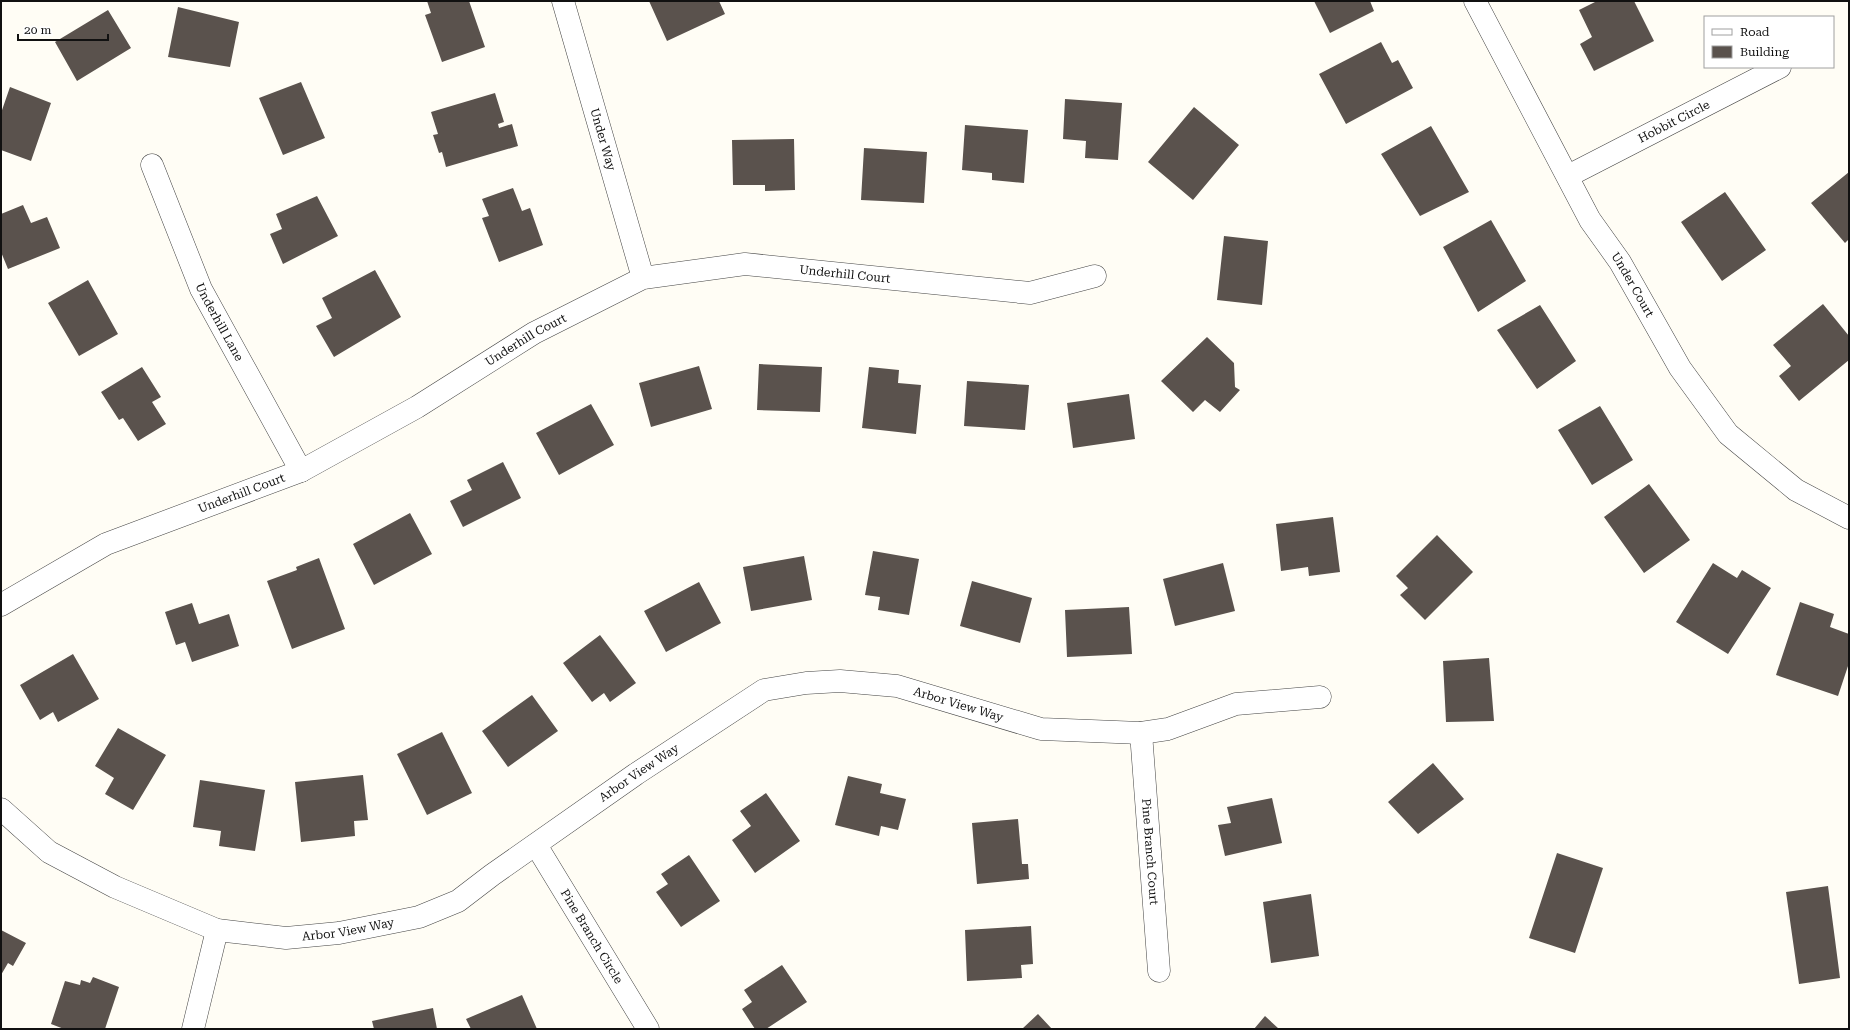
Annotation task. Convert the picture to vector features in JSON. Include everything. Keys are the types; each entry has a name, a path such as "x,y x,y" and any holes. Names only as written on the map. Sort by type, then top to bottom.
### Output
{"street":[{"name":"Under Way","path":"563,1 643,278"},
{"name":"Under Court","path":"1475,1 1590,220 1620,262 1680,368 1728,434 1796,490 1849,518"},
{"name":"Hobbit Circle","path":"1568,176 1778,68"},
{"name":"Underhill Lane","path":"152,165 201,289 301,471"},
{"name":"Underhill Court","path":"1,605 106,544 301,471 417,407 534,333 643,278 745,264 1030,293 1095,276"},
{"name":"Arbor View Way","path":"1,809 49,852 115,887 217,930 286,938 346,932 419,917 458,901 492,875 636,774 764,690 806,683 840,681 897,686 1041,728 1141,733 1168,729 1236,704 1320,697"},
{"name":"Pine Branch Court","path":"1141,733 1159,971"},
{"name":"Pine Branch Circle","path":"536,845 648,1029"},
{"path":"193,1029 217,930"}],"building":[{"path":"427,1 469,1 485,47 442,62 425,15 431,13"},
{"path":"649,1 719,1 725,14 667,41"},
{"path":"1314,1 1370,1 1374,11 1330,33"},
{"path":"1597,1 1634,1 1654,41 1594,71 1580,44 1592,37 1579,10"},
{"path":"178,7 239,22 230,67 168,57"},
{"path":"108,10 131,48 77,81 55,42"},
{"path":"1381,42 1392,63 1398,60 1413,88 1346,124 1319,74"},
{"path":"301,82 325,138 283,155 259,98"},
{"path":"10,87 51,103 31,161 1,150 1,113"},
{"path":"495,93 504,122 498,124 499,128 512,124 518,146 446,167 442,152 439,153 433,135 438,134 431,112"},
{"path":"1065,99 1122,103 1118,160 1085,158 1086,141 1063,139"},
{"path":"1194,107 1239,145 1193,200 1148,162"},
{"path":"965,125 1028,130 1024,183 992,180 992,173 962,170"},
{"path":"1431,126 1469,192 1420,216 1381,154"},
{"path":"794,139 795,190 765,191 765,185 733,185 732,140"},
{"path":"864,148 927,152 924,203 861,200"},
{"path":"1849,172 1849,239 1845,243 1811,203"},
{"path":"513,188 522,211 530,208 543,245 499,262 482,218 489,216 482,199"},
{"path":"1725,192 1766,250 1722,281 1681,222"},
{"path":"317,196 338,236 283,264 270,234 282,229 276,214"},
{"path":"23,205 31,223 47,217 60,248 8,269 1,252 1,214"},
{"path":"1491,220 1526,281 1478,312 1443,247"},
{"path":"1224,236 1268,241 1262,305 1217,300"},
{"path":"375,270 401,317 334,357 316,326 332,318 322,298"},
{"path":"88,280 118,334 79,356 48,303"},
{"path":"1823,304 1849,336 1849,360 1799,401 1779,376 1791,366 1773,345"},
{"path":"1540,305 1576,361 1537,389 1497,330"},
{"path":"1207,337 1234,363 1235,387 1240,390 1220,412 1205,400 1193,412 1161,381"},
{"path":"759,364 822,367 820,412 757,410"},
{"path":"699,366 712,409 651,427 639,383"},
{"path":"142,367 161,397 152,402 166,424 138,441 123,418 119,420 101,392"},
{"path":"869,367 899,370 898,383 921,385 916,434 862,428"},
{"path":"967,381 1029,385 1025,430 964,426"},
{"path":"1129,394 1135,439 1073,448 1067,403"},
{"path":"591,404 614,445 559,475 536,433"},
{"path":"1600,406 1633,460 1592,485 1558,430"},
{"path":"503,462 521,498 463,527 450,501 472,490 467,480"},
{"path":"1649,484 1690,540 1644,573 1604,517"},
{"path":"410,513 432,554 374,585 353,544"},
{"path":"1333,517 1340,572 1309,576 1308,567 1281,571 1276,524"},
{"path":"1437,535 1473,572 1425,620 1400,595 1408,588 1396,576"},
{"path":"873,551 919,559 909,615 878,610 880,597 865,595"},
{"path":"804,556 812,600 751,611 743,567"},
{"path":"319,558 345,629 292,649 267,581 297,570 296,567"},
{"path":"1223,563 1235,611 1175,626 1163,579"},
{"path":"1713,563 1737,578 1742,570 1771,588 1728,654 1676,622"},
{"path":"972,581 1032,598 1020,643 960,626"},
{"path":"699,582 721,623 666,652 644,611"},
{"path":"1800,602 1834,614 1830,627 1849,634 1849,663 1838,696 1776,675"},
{"path":"192,603 199,624 229,614 239,646 192,662 185,642 176,645 165,612"},
{"path":"1129,607 1132,654 1067,657 1065,610"},
{"path":"600,635 636,683 610,702 604,693 592,702 563,663"},
{"path":"73,654 99,699 58,722 53,712 40,720 20,685"},
{"path":"1489,658 1494,721 1446,722 1443,661"},
{"path":"532,695 558,731 508,767 482,731"},
{"path":"118,728 166,755 133,810 105,794 114,778 95,766"},
{"path":"442,732 472,793 427,815 397,754"},
{"path":"1433,763 1464,799 1418,834 1388,802"},
{"path":"363,775 368,820 354,821 355,836 301,842 295,782"},
{"path":"848,776 882,784 880,793 906,799 898,830 881,826 879,836 835,825"},
{"path":"200,780 265,790 255,851 219,846 221,831 193,827"},
{"path":"766,793 800,841 755,873 732,840 751,826 740,811"},
{"path":"1272,798 1282,843 1225,856 1218,825 1231,823 1227,807"},
{"path":"1018,819 1022,864 1028,864 1029,879 977,884 972,823"},
{"path":"1557,853 1603,868 1575,953 1529,938"},
{"path":"689,855 720,901 681,927 656,892 668,884 661,874"},
{"path":"1828,886 1840,978 1799,984 1786,892"},
{"path":"1311,894 1319,956 1271,963 1263,902"},
{"path":"1031,926 1033,964 1021,965 1022,978 967,981 965,930"},
{"path":"1,930 26,943 13,966 8,963 1,975"},
{"path":"782,965 807,1002 766,1029 755,1029 742,1009 752,1002 744,990"},
{"path":"93,977 119,987 105,1029 64,1029 51,1024 65,981 80,985 81,980 90,983"},
{"path":"522,995 537,1029 471,1029 466,1019"},
{"path":"433,1008 437,1029 374,1029 372,1021"},
{"path":"1038,1014 1052,1029 1022,1029"},
{"path":"1265,1016 1279,1029 1254,1029"}]}
